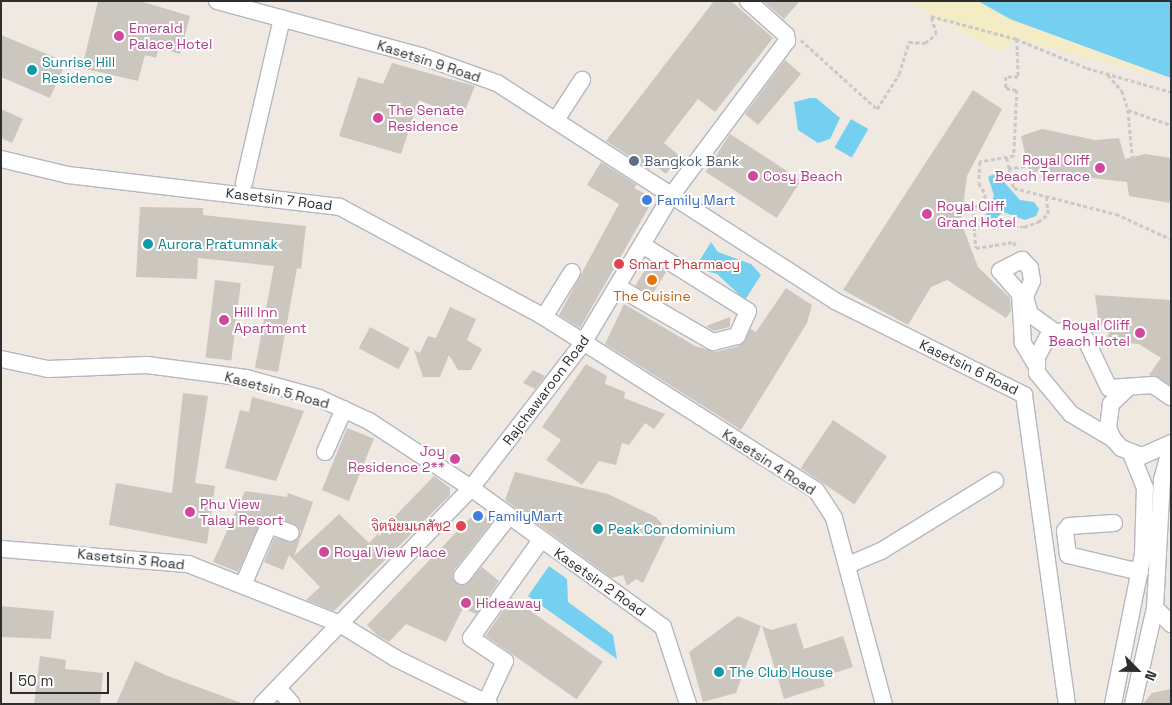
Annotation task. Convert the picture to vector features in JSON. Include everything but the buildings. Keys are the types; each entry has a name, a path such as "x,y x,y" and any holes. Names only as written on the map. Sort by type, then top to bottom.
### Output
{"street":[{"name":"Kasetsin 9 Road","path":"217,1 457,67 497,83 671,196"},
{"path":"748,1 786,35 787,41"},
{"path":"244,183 282,18"},
{"name":"Rajchawaroon Road","path":"262,704 471,488 583,343 644,246 671,196 787,41"},
{"path":"556,120 582,80"},
{"name":"Kasetsin 7 Road","path":"1,159 68,175 340,207 544,317 583,343"},
{"name":"Kasetsin 6 Road","path":"671,196 835,301 1024,395 1067,704"},
{"path":"618,287 713,342 737,336 748,310 644,246"},
{"path":"1112,704 1140,572 1144,488 1131,454 1113,439 1053,398 1023,343 1020,294 1000,271 1022,260 1030,268 1032,281 1025,297 1030,314 1056,333 1075,333 1085,338 1103,383 1117,390 1153,385 1171,397"},
{"path":"544,317 572,272"},
{"path":"1036,365 1041,346 1056,333"},
{"name":"Kasetsin 4 Road","path":"583,343 816,490 834,518 884,704"},
{"name":"Kasetsin 5 Road","path":"1,359 48,369 147,365 215,374 282,388 344,409 471,488"},
{"path":"1113,439 1110,410 1129,387"},
{"path":"325,452 344,409"},
{"path":"1131,454 1154,455 1171,444"},
{"path":"1133,704 1155,608 1165,575 1162,480 1171,444"},
{"path":"848,566 881,551 995,481"},
{"name":"Kasetsin 2 Road","path":"471,488 664,627 688,704"},
{"path":"462,576 509,516"},
{"path":"1114,523 1069,526 1065,531 1068,555 1140,572"},
{"path":"244,585 268,526 291,533"},
{"path":"488,703 505,661 471,638 541,540"},
{"name":"Kasetsin 3 Road","path":"1,549 174,561 244,585 340,624 395,658 488,703"},
{"path":"1155,608 1171,624"},
{"path":"278,688 292,704"}],"path":[{"path":"787,41 804,40 877,109 899,74 909,42 925,42 936,34 931,16 1015,38 1108,74 1171,92"},
{"path":"963,206 979,208 986,195 979,183 980,162 1014,156 1017,90 1006,88 1006,78 1018,77 1015,38"},
{"path":"1108,74 1122,91 1128,110 1132,162"},
{"path":"1128,110 1171,124"},
{"path":"1007,158 1008,169 1014,188 1046,198 1116,214 1171,239"},
{"path":"1008,169 1028,165"},
{"path":"975,227 1024,227 1038,222 1048,214 1046,198"},
{"path":"973,207 976,248 1014,242"}],"sand":[{"path":"907,1 978,1 1010,19 1171,80 1017,39 999,52"}],"water":[{"path":"978,1 1171,1 1171,78 1010,19"},
{"path":"816,98 840,118 830,139 818,143 798,130 794,102"},
{"path":"851,119 868,129 852,158 834,148"},
{"path":"996,173 1020,200 1034,202 1039,209 1036,216 1025,220 1003,212 988,226 983,225 981,219 990,210 994,195 988,177"},
{"path":"711,242 718,252 751,264 761,275 745,300 717,274 695,268"},
{"path":"549,566 567,579 568,602 613,635 617,659 528,596"}],"place":[{"name":"Emerald Palace Hotel","path":"119,36"},
{"name":"Sunrise Hill Residence","path":"32,70"},
{"name":"The Senate Residence","path":"378,118"},
{"name":"Bangkok Bank","path":"634,161"},
{"name":"Royal Cliff Beach Terrace","path":"1100,168"},
{"name":"Cosy Beach","path":"753,176"},
{"name":"Family Mart","path":"647,200"},
{"name":"Royal Cliff Grand Hotel","path":"927,214"},
{"name":"Aurora Pratumnak","path":"148,244"},
{"name":"Smart Pharmacy","path":"619,264"},
{"name":"The Cuisine","path":"652,280"},
{"name":"Hill Inn Apartment","path":"224,320"},
{"name":"Royal Cliff Beach Hotel","path":"1140,333"},
{"name":"Joy Residence 2**","path":"455,459"},
{"name":"Phu View Talay Resort","path":"190,512"},
{"name":"FamilyMart","path":"478,516"},
{"name":"จิตนิยมเภสัช2","path":"461,526"},
{"name":"Peak Condominium","path":"598,529"},
{"name":"Royal View Place","path":"324,552"},
{"name":"Hideaway","path":"466,603"},
{"name":"The Club House","path":"719,672"}]}
